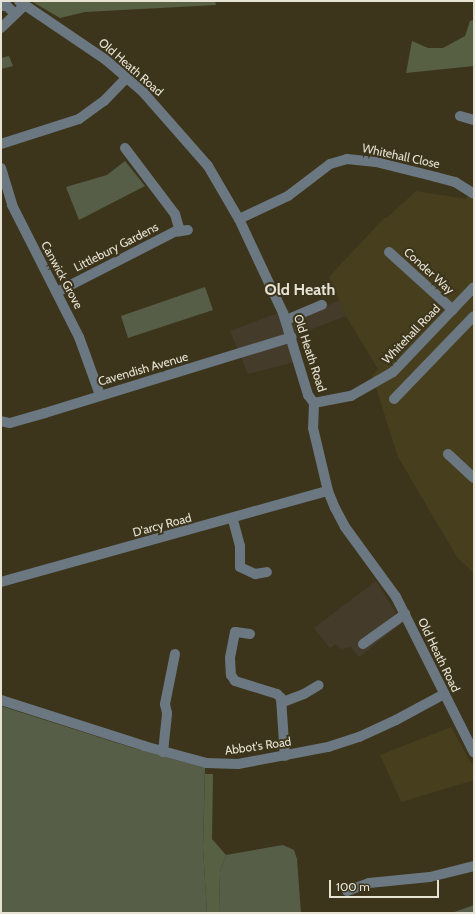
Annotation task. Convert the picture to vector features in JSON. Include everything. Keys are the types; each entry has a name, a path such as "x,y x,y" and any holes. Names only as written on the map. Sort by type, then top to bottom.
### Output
{"street":[{"path":"1,28 15,14 22,3"},
{"name":"Old Heath Road","path":"22,3 106,60 178,130 208,166 239,219 286,320 308,395 314,403 313,428 328,492 345,527 383,577 406,614 474,753"},
{"path":"1,6 7,6 15,14"},
{"path":"1,144 79,119 104,101 126,78"},
{"path":"460,116 474,120"},
{"name":"Littlebury Gardens","path":"57,292 174,232 184,231 175,214 125,148"},
{"name":"Whitehall Close","path":"239,219 288,196 330,164 347,159 376,162 424,173 455,182 474,194"},
{"name":"Canwick Grove","path":"1,168 12,205 79,337 100,395"},
{"name":"Conder Way","path":"389,252 452,310"},
{"name":"Whitehall Road","path":"314,403 351,396 393,372 474,287"},
{"path":"286,320 322,305"},
{"path":"394,398 474,316"},
{"name":"Cavendish Avenue","path":"1,421 17,421 292,337"},
{"path":"448,454 474,478"},
{"name":"D'arcy Road","path":"1,582 233,520 328,492"},
{"path":"233,520 240,546 240,567 256,579 267,572"},
{"path":"362,644 406,614"},
{"path":"250,634 230,631 229,668 235,681 277,694 283,702 284,756"},
{"path":"163,752 167,712 165,704 175,654"},
{"path":"283,702 304,694 319,686"},
{"name":"Abbot's Road","path":"1,700 163,752 218,764 238,764 284,756 359,737 396,720 444,694"},
{"path":"347,891 369,883 437,876 474,866"}],"shaded area":[{"path":"416,191 465,199 469,195 474,200 474,573 457,557 398,457 372,375 378,369 346,316 329,277 385,217 387,218"},
{"path":"340,300 346,316 289,338 294,362 248,374 230,331 289,309 294,320"},
{"path":"376,581 402,623 359,657 351,647 341,649 336,644 330,648 314,628"},
{"path":"451,727 474,768 474,780 401,802 380,755"}],"green space":[{"path":"31,1 215,1 216,5 85,12 60,18"},
{"path":"474,20 474,66 406,73 412,41 428,48 443,48 465,36 470,21"},
{"path":"9,56 13,66 1,69 1,58"},
{"path":"125,161 145,186 79,220 66,187 107,175"},
{"path":"205,287 213,310 128,338 121,316"},
{"path":"1,706 133,748 205,768 203,848 207,913 1,913"},
{"path":"205,774 213,774 212,839 226,855 220,872 219,913 207,913 203,848"},
{"path":"283,845 294,850 297,859 301,913 219,913 220,872 226,855"},
{"path":"474,905 474,913 452,913 457,911"}],"district":[{"name":"Old Heath","path":"300,290"}]}
